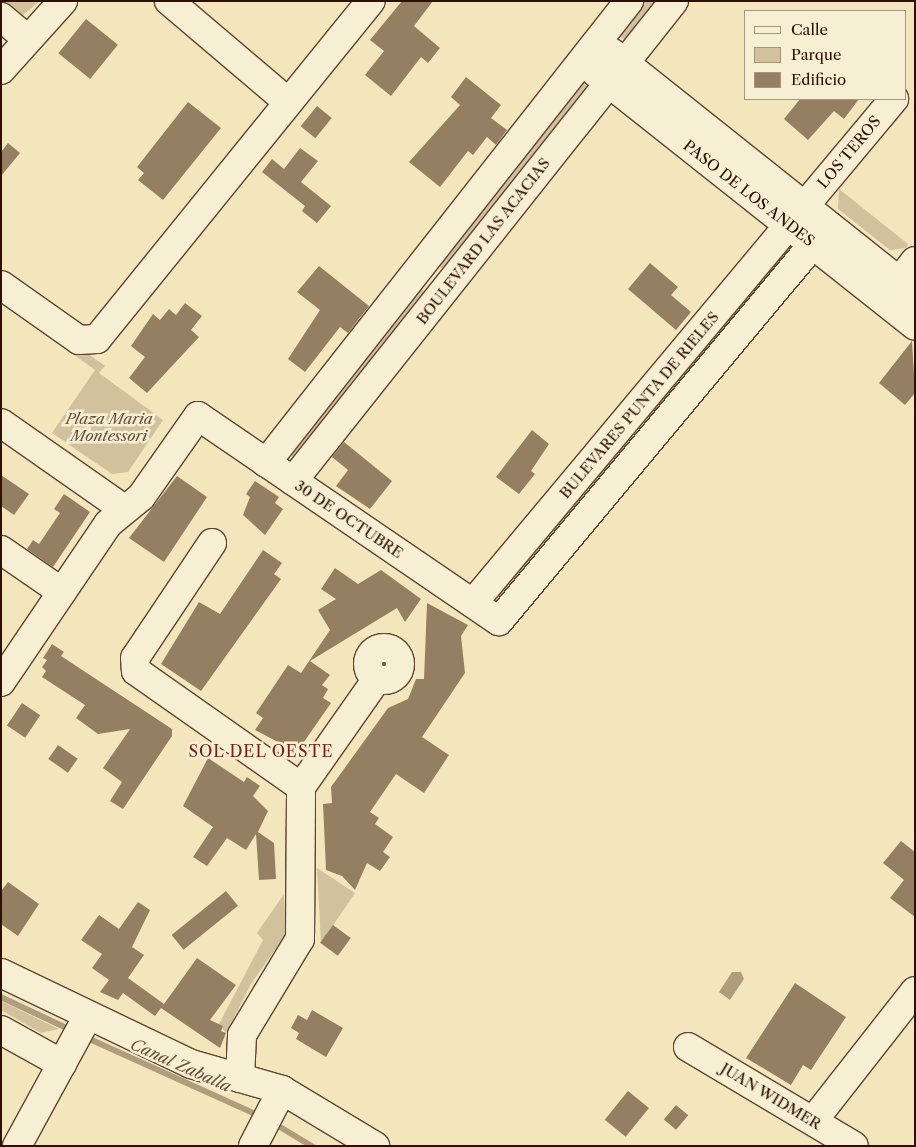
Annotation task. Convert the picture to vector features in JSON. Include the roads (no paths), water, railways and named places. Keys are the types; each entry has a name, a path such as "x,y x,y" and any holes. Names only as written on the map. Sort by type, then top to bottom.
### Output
{"street":[{"path":"1,70 63,1"},
{"path":"169,1 287,101"},
{"path":"1,284 79,340 97,339 287,101 371,1"},
{"path":"266,463 629,1"},
{"name":"BOULEVARD LAS ACACIAS","path":"293,481 674,1"},
{"path":"1,17 28,40"},
{"name":"PASO DE LOS ANDES","path":"590,51 821,235 903,284 915,326"},
{"name":"LOS TEROS","path":"797,215 893,100"},
{"name":"BULEVARES PUNTA DE RIELES","path":"473,604 797,215"},
{"name":"BULEVARES PUNTA DE RIELES","path":"499,622 821,235"},
{"path":"420,268 446,287"},
{"name":"30 DE OCTUBRE","path":"124,509 141,497 198,416 499,622"},
{"path":"625,421 651,440"},
{"path":"1,424 124,509 108,524 1,682"},
{"path":"212,543 136,658 136,671 302,787"},
{"path":"1,550 62,592"},
{"path":"240,1078 242,1034 300,939 298,809 302,787 377,679"},
{"path":"1,973 191,1064 282,1090 375,1146"},
{"path":"812,1121 915,991"},
{"path":"17,1146 88,1016"},
{"path":"1,1030 62,1064"},
{"name":"JUAN WIDMER","path":"688,1046 854,1146"},
{"path":"253,1146 282,1090"}],"waterway":[{"name":"Canal Zaballa","path":"1,997 71,1030"},
{"name":"Canal Zaballa","path":"92,1040 258,1115"},
{"name":"Canal Zaballa","path":"282,1128 312,1146"}],"district":[{"name":"SOL DEL OESTE","path":"261,751"}],"park label":[{"name":"Plaza Maria Montessori","path":"109,426"}]}
